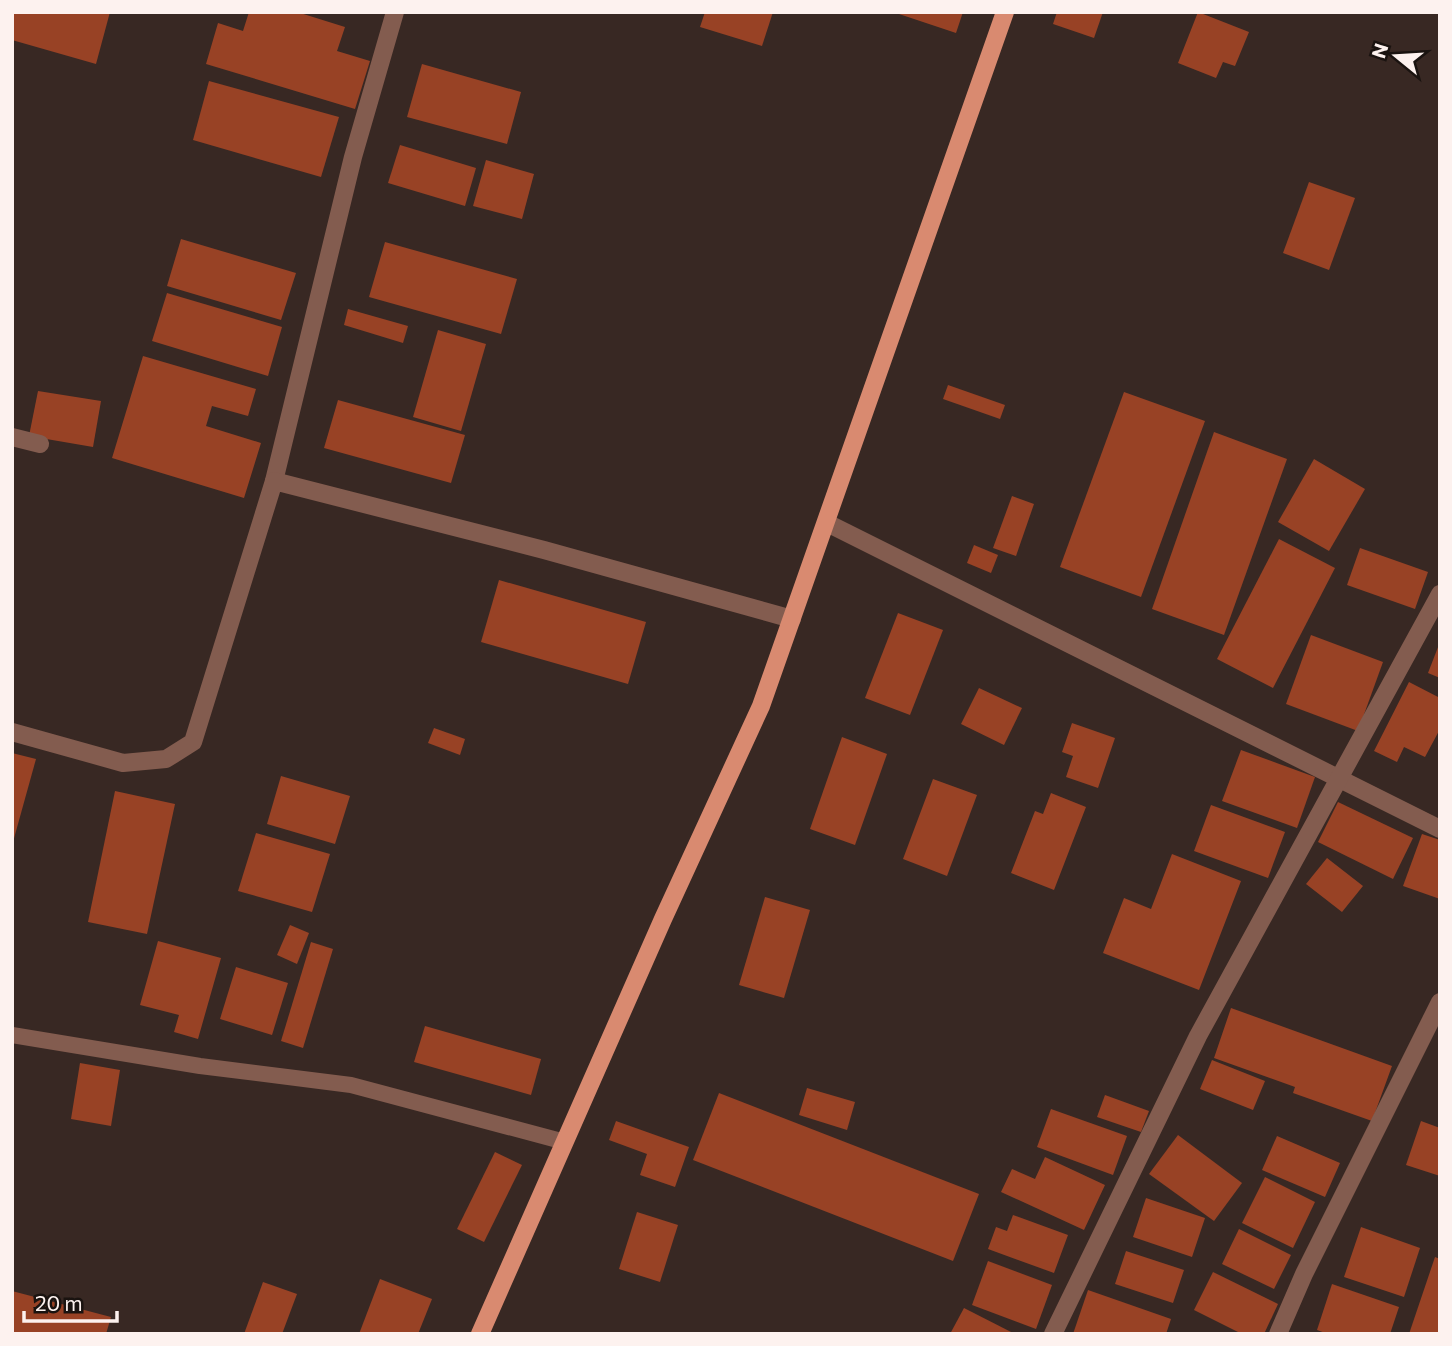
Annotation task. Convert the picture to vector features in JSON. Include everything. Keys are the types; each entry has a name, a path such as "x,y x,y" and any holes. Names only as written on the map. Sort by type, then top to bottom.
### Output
{"main road":[{"path":"480,1334 663,919 761,706 1005,12"}],"street":[{"path":"12,732 123,763 166,760 193,742 274,481 353,157 395,12"},
{"path":"12,437 40,444"},
{"path":"274,481 557,554 792,619"},
{"path":"827,523 1440,828"},
{"path":"1053,1334 1198,1036 1440,594"},
{"path":"1278,1334 1304,1274 1440,1002"}],"lane":[{"path":"12,1035 200,1066 351,1085 565,1142"}],"building":[{"path":"12,12 110,12 96,64 12,40"},
{"path":"249,12 297,12 345,27 337,51 370,61 355,109 206,64 218,23 243,31"},
{"path":"705,12 773,12 762,46 700,27"},
{"path":"893,12 963,12 956,33"},
{"path":"1057,12 1103,12 1094,38 1053,24"},
{"path":"1198,12 1249,32 1235,66 1223,62 1216,78 1178,63"},
{"path":"422,64 521,92 507,144 407,117"},
{"path":"209,81 339,117 321,177 193,140"},
{"path":"400,145 476,168 465,206 388,183"},
{"path":"486,160 534,174 522,219 473,206"},
{"path":"1309,182 1355,198 1329,270 1283,253"},
{"path":"181,239 296,273 281,320 167,286"},
{"path":"385,242 517,279 501,334 369,297"},
{"path":"167,293 282,327 268,376 152,341"},
{"path":"348,309 408,326 403,343 344,325"},
{"path":"438,330 486,344 461,431 413,417"},
{"path":"143,356 256,389 248,416 212,406 206,426 261,443 244,498 112,458"},
{"path":"948,385 1005,405 1000,419 943,399"},
{"path":"38,391 101,401 93,447 29,436"},
{"path":"1124,392 1205,421 1141,597 1060,567"},
{"path":"338,400 465,435 451,483 324,448"},
{"path":"1214,432 1287,459 1224,635 1152,609"},
{"path":"1314,459 1365,489 1329,551 1278,522"},
{"path":"1012,496 1034,504 1016,556 993,548"},
{"path":"1279,539 1335,568 1273,688 1217,659"},
{"path":"974,545 998,555 991,573 967,563"},
{"path":"1360,548 1428,572 1415,609 1347,585"},
{"path":"499,580 646,622 628,684 481,642"},
{"path":"898,613 943,630 910,715 865,698"},
{"path":"1311,635 1383,662 1358,731 1286,704"},
{"path":"1440,642 1440,678 1428,673"},
{"path":"1409,682 1440,698 1440,729 1425,757 1404,747 1397,762 1374,751"},
{"path":"979,688 1022,708 1004,745 961,724"},
{"path":"1072,723 1115,738 1098,788 1066,777 1073,756 1062,752"},
{"path":"434,728 465,739 460,755 428,743"},
{"path":"842,737 887,754 855,845 810,829"},
{"path":"1241,750 1315,777 1297,828 1222,801"},
{"path":"12,753 36,759 13,842 12,842"},
{"path":"281,776 350,796 335,844 267,824"},
{"path":"933,779 977,795 947,876 903,859"},
{"path":"115,791 175,804 147,934 88,922"},
{"path":"1051,793 1086,807 1054,890 1011,873 1035,811 1043,814"},
{"path":"1338,802 1413,838 1393,879 1318,842"},
{"path":"1211,805 1285,832 1268,878 1194,851"},
{"path":"256,833 330,854 312,912 238,891"},
{"path":"1422,834 1440,840 1440,899 1403,886"},
{"path":"1172,854 1241,881 1199,990 1103,953 1124,898 1151,909"},
{"path":"1327,858 1363,886 1342,912 1306,884"},
{"path":"765,897 810,910 784,998 739,985"},
{"path":"290,925 309,933 297,964 277,955"},
{"path":"158,941 221,958 198,1039 174,1032 179,1015 140,1005"},
{"path":"311,942 333,949 303,1048 281,1041"},
{"path":"236,967 288,983 272,1035 220,1019"},
{"path":"1231,1008 1392,1066 1372,1121 1293,1093 1295,1087 1214,1058"},
{"path":"425,1026 541,1059 531,1095 414,1062"},
{"path":"1212,1060 1265,1081 1253,1110 1200,1089"},
{"path":"80,1063 120,1070 111,1126 71,1119"},
{"path":"807,1088 855,1102 847,1130 799,1115"},
{"path":"719,1093 979,1194 953,1261 693,1160"},
{"path":"1105,1095 1149,1111 1141,1132 1097,1117"},
{"path":"1051,1109 1127,1136 1113,1175 1037,1147"},
{"path":"616,1121 689,1147 675,1187 640,1175 647,1154 609,1140"},
{"path":"1421,1121 1440,1128 1440,1176 1406,1165"},
{"path":"1178,1135 1242,1183 1214,1221 1149,1174"},
{"path":"1277,1136 1340,1163 1325,1197 1262,1170"},
{"path":"495,1152 522,1165 484,1242 457,1229"},
{"path":"1045,1157 1105,1185 1084,1230 1001,1192 1012,1169 1035,1179"},
{"path":"1265,1177 1315,1202 1293,1248 1242,1223"},
{"path":"1146,1198 1205,1218 1192,1257 1133,1237"},
{"path":"637,1212 678,1225 660,1282 619,1269"},
{"path":"1013,1215 1068,1235 1054,1273 988,1249 996,1227 1007,1231"},
{"path":"1361,1227 1420,1248 1404,1297 1344,1277"},
{"path":"1239,1229 1291,1255 1274,1289 1222,1264"},
{"path":"1126,1251 1184,1270 1173,1303 1115,1284"},
{"path":"1435,1257 1440,1259 1440,1334 1409,1334"},
{"path":"988,1261 1052,1285 1036,1329 972,1305"},
{"path":"1213,1272 1278,1304 1264,1334 1242,1334 1194,1310"},
{"path":"380,1279 432,1299 418,1334 359,1334"},
{"path":"263,1282 297,1294 282,1334 244,1334"},
{"path":"1332,1284 1399,1307 1390,1334 1328,1334 1317,1330"},
{"path":"1088,1290 1171,1319 1166,1334 1073,1334"},
{"path":"12,1291 111,1317 106,1334 12,1334"},
{"path":"964,1308 1015,1334 950,1334"}]}
